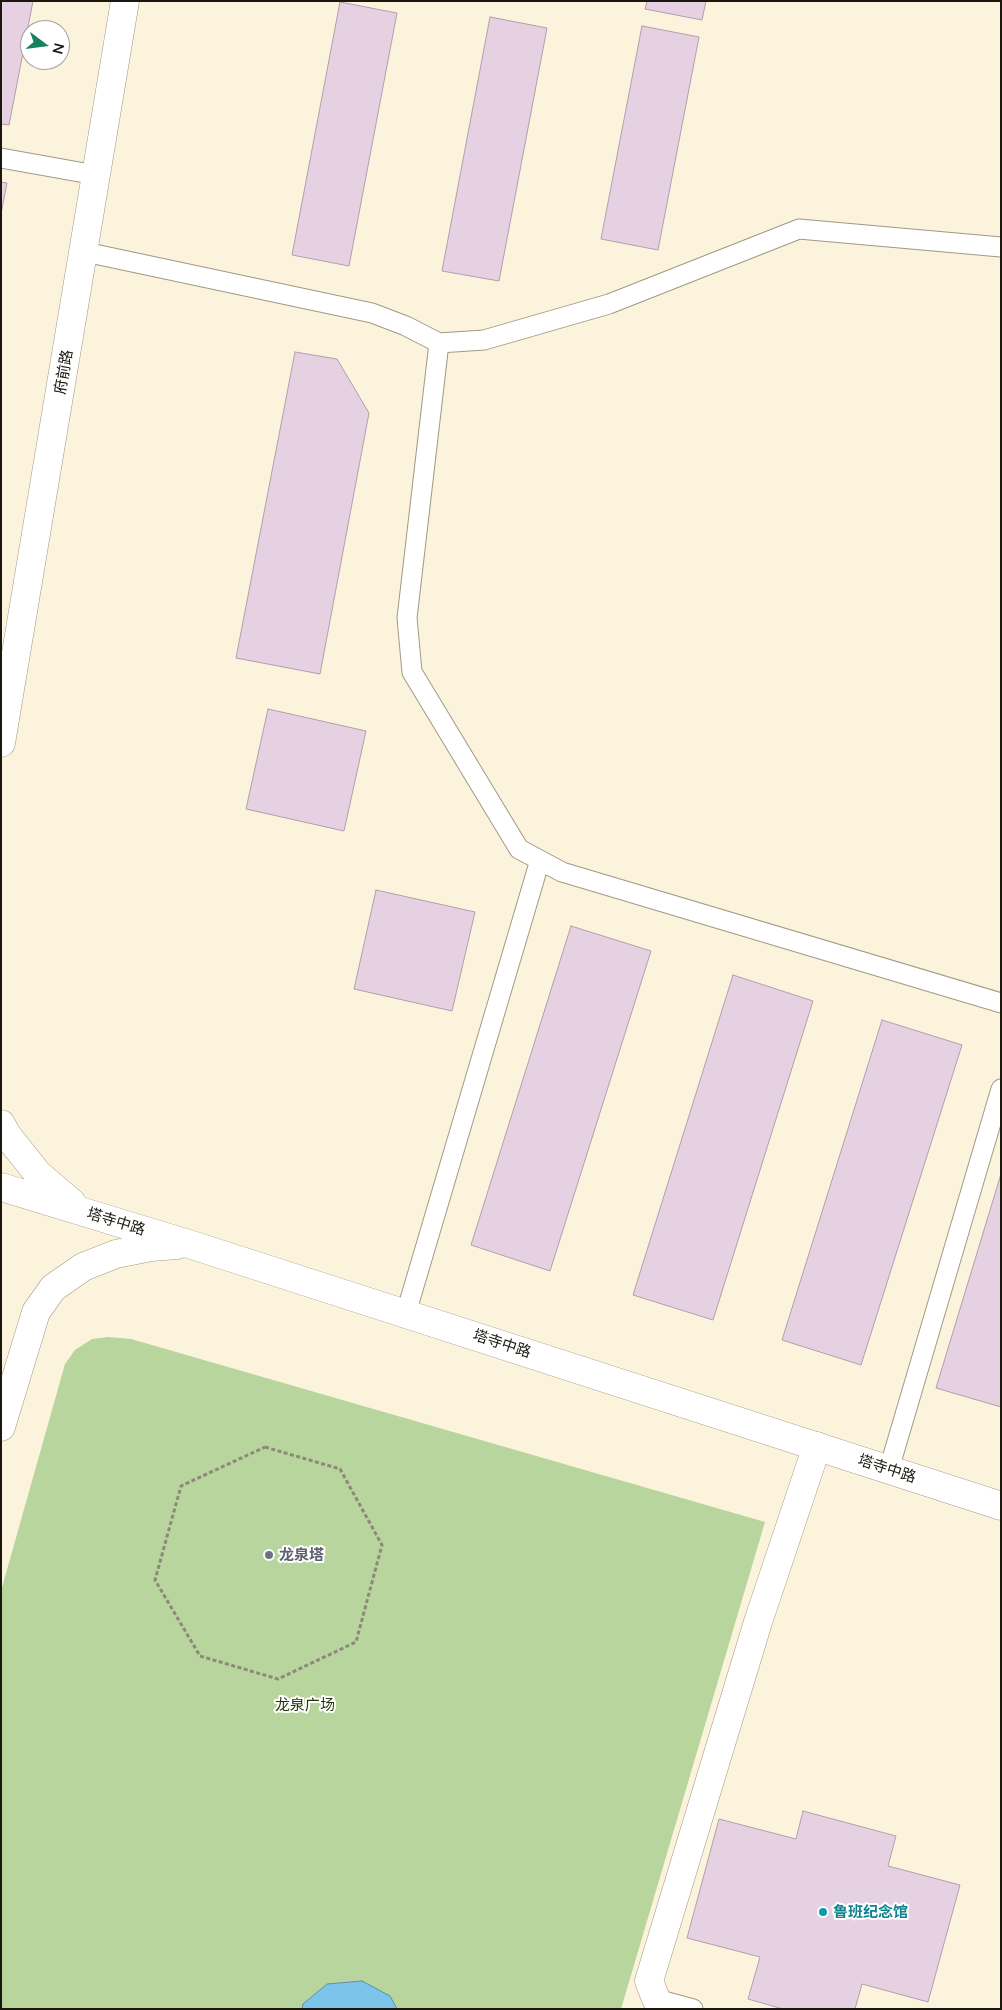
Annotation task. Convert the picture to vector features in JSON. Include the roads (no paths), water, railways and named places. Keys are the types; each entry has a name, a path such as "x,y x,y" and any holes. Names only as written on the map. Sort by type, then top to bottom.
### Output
{"main road":[{"name":"府前路","path":"1,743 125,1"},
{"path":"1,1124 7,1135 38,1174 66,1200 102,1218"},
{"name":"塔寺中路","path":"1,1187 192,1244 1001,1506"},
{"path":"1,1427 36,1312 52,1288 83,1266 116,1254 151,1247 192,1244"},
{"path":"656,1999 649,1981 758,1622 817,1446"}],"lane":[{"path":"1,158 96,175"},
{"path":"84,252 372,313 406,326 439,343 484,340 608,304 799,229 1001,247"},
{"path":"439,343 407,618 412,672 519,849 562,872 1001,1004"},
{"path":"406,1314 540,860"},
{"path":"889,1469 1001,1089"},
{"path":"656,1999 693,2009"}],"water":[{"path":"362,1981 390,1996 397,2009 302,2009 303,2004 327,1984"}],"place":[{"name":"龙泉塔","path":"269,1555"},
{"name":"鲁班纪念馆","path":"823,1912"}],"park label":[{"name":"龙泉广场","path":"305,1705"}]}
